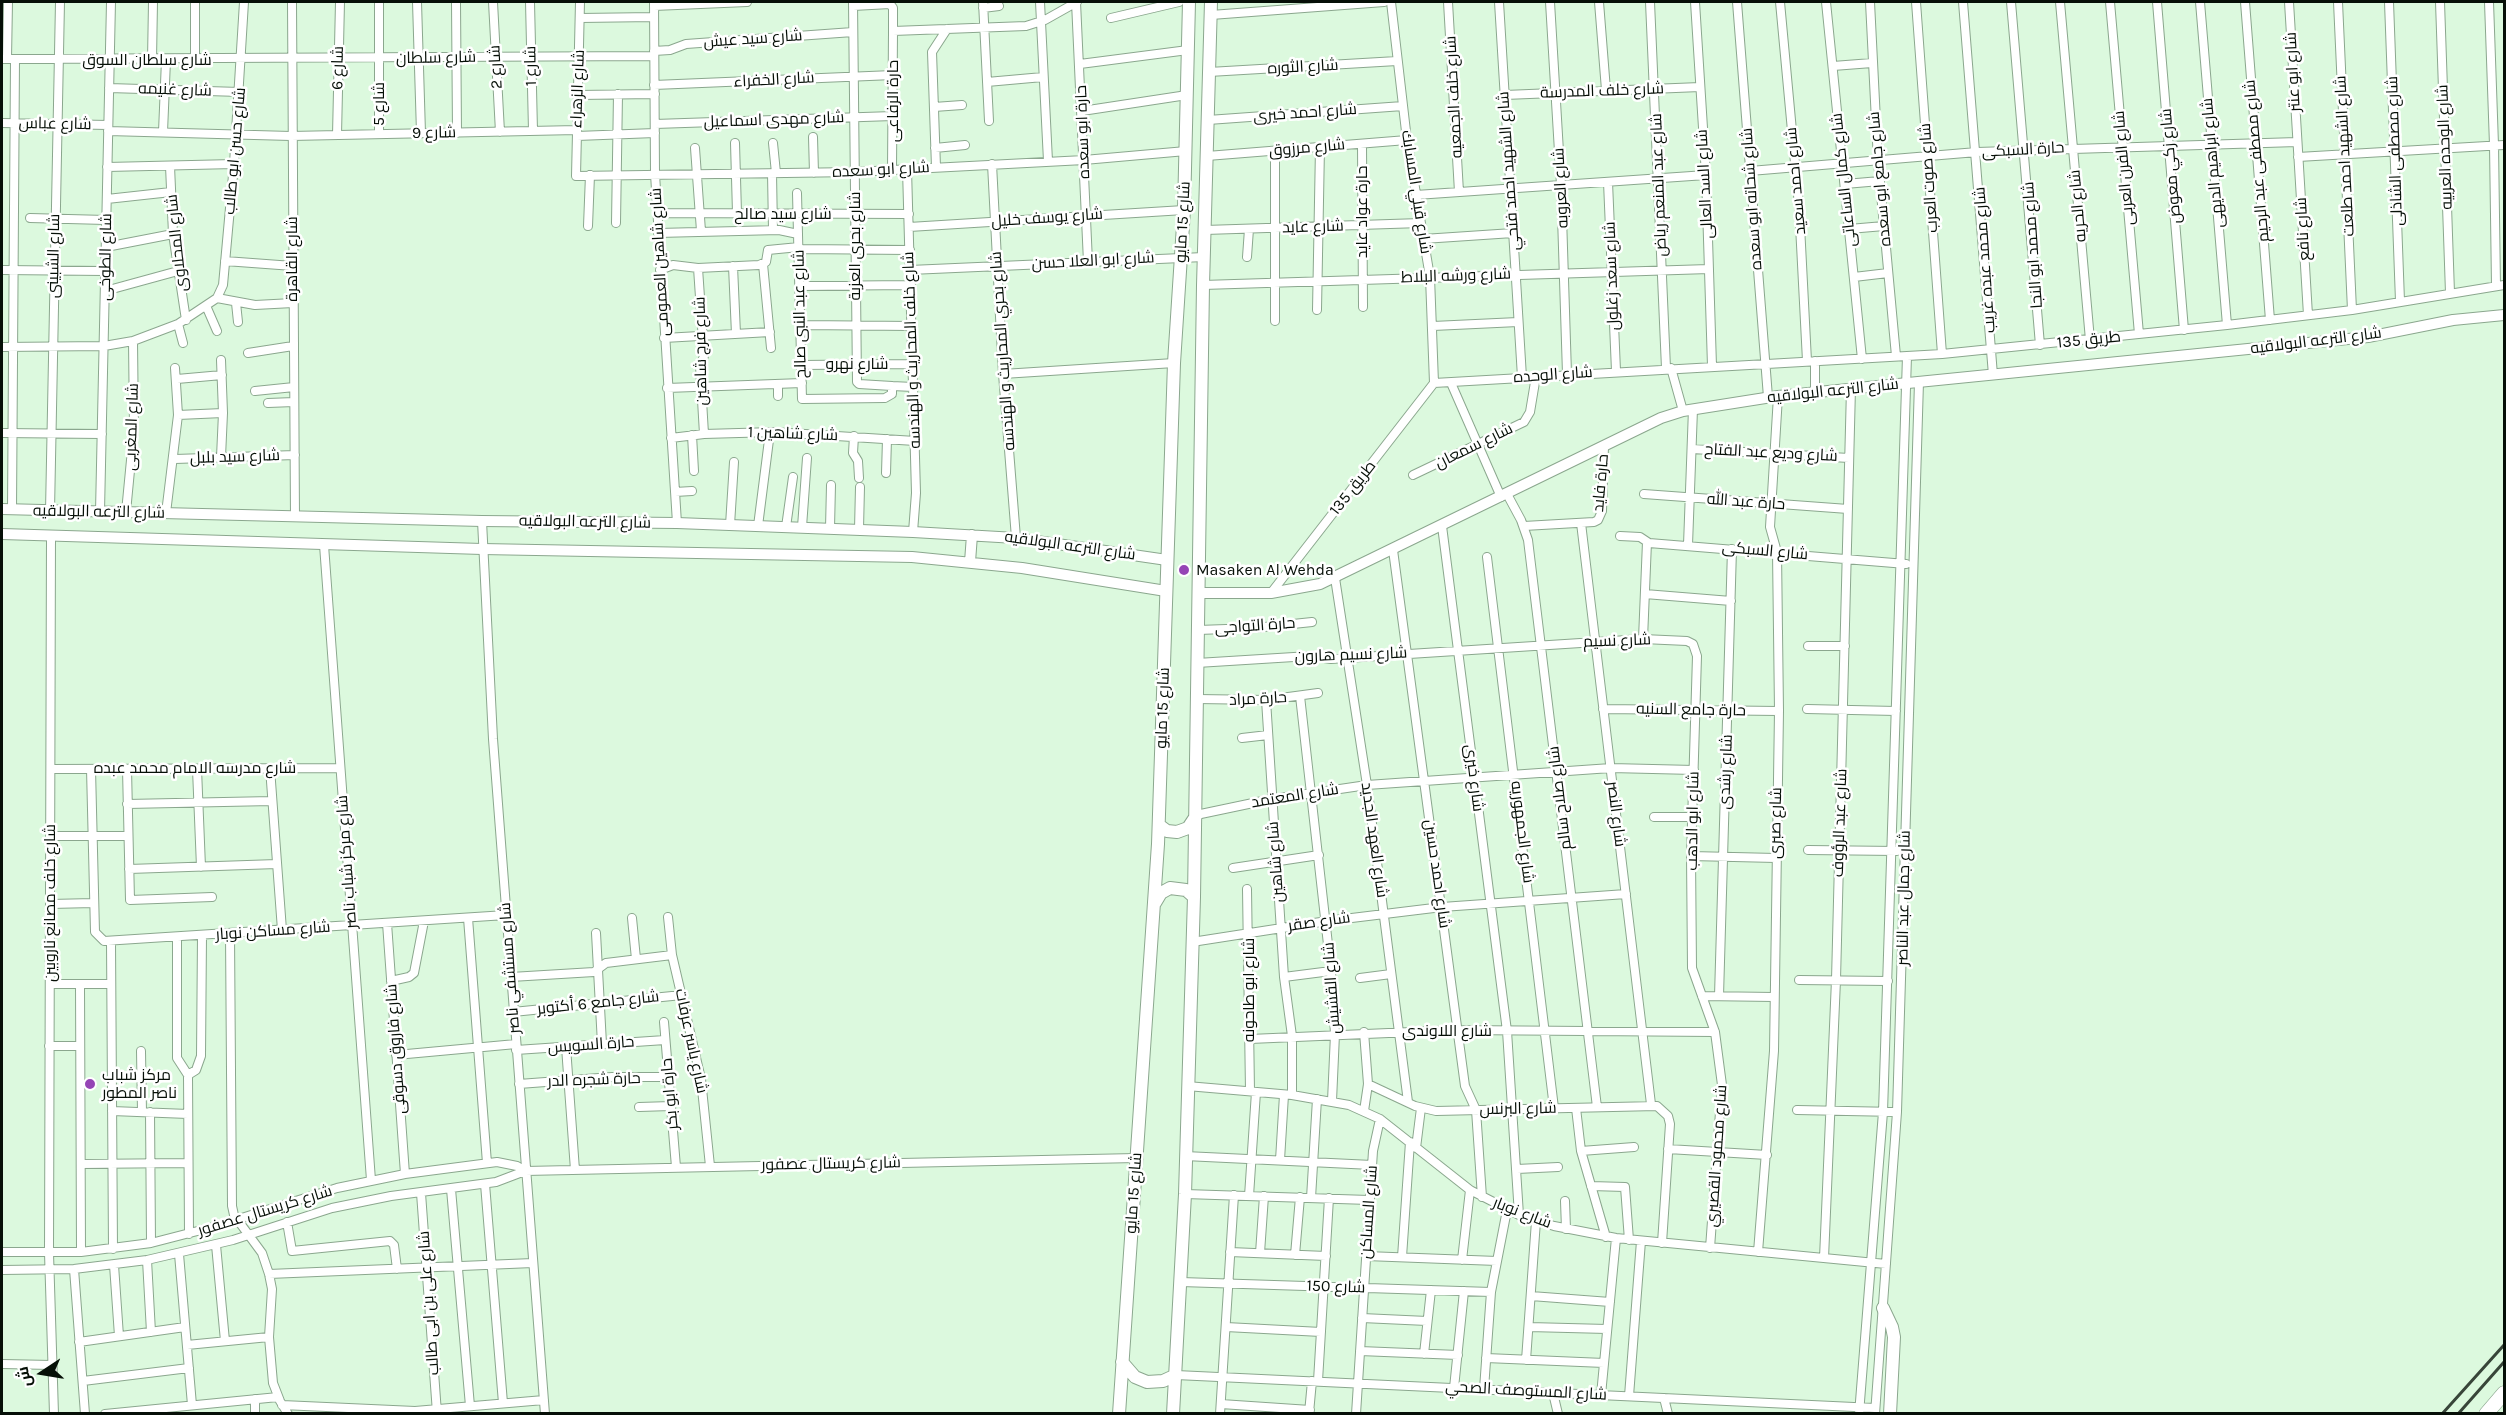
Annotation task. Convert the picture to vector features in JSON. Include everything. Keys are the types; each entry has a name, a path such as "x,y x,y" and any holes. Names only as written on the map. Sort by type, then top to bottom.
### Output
{"main road":[{"name":"شارع 15 مايو","path":"1119,1413 1159,825 1174,363 1184,210 1189,2"},
{"name":"شارع 15 مايو","path":"1173,1413 1185,1194 1194,897 1204,230 1211,2"},
{"path":"1159,825 1172,832 1183,831 1196,815"},
{"path":"1155,903 1165,890 1176,887 1186,890 1194,897"},
{"path":"1883,1308 1894,1337 1890,1413"},
{"path":"1122,1362 1135,1377 1148,1382 1163,1381 1176,1375"},
{"path":"2486,1413 2505,1394"}],"street":[{"path":"7,510 13,434 14,270 14,123 8,59 8,2"},
{"name":"شارع الشبينى","path":"50,511 51,347 60,2"},
{"name":"شارع الطوخى","path":"100,512 111,2"},
{"path":"152,60 153,2"},
{"path":"195,2 195,60"},
{"name":"شارع حسن ابو طالب","path":"217,298 223,285 237,134 244,2"},
{"name":"شارع القاهرة","path":"292,2 295,517"},
{"name":"شارع 6","path":"337,135 340,2"},
{"name":"شارع 5","path":"379,2 379,134"},
{"path":"417,2 421,133"},
{"path":"456,2 457,133"},
{"name":"شارع 2","path":"493,2 500,132"},
{"name":"شارع 1","path":"530,2 533,131"},
{"name":"شارع الزهراء","path":"576,176 580,2"},
{"path":"654,4 747,2"},
{"path":"1040,2 1048,161"},
{"path":"893,31 1026,26 1040,22 1076,2"},
{"name":"حارة ابو سعده","path":"1076,2 1088,262"},
{"path":"1111,18 1179,2"},
{"path":"1211,15 1384,2"},
{"name":"شارع قبلي المسابك","path":"1391,2 1407,140 1430,277 1434,383"},
{"name":"شارع خلف الجمعيه","path":"1448,2 1459,192"},
{"name":"شارع الشهيد احمد فتحي","path":"1499,2 1522,377"},
{"name":"شارع العروبه","path":"1550,2 1561,185 1567,374"},
{"path":"1599,2 1606,90"},
{"name":"شارع عبد المنعم رياض","path":"1650,2 1662,270 1669,368 1688,410 1692,448 1688,545"},
{"name":"شارع السد العالى","path":"1695,2 1706,175 1712,366"},
{"name":"شارع شحاته ابو سعده","path":"1737,2 1765,363 1773,396"},
{"name":"شارع احمد سعيد","path":"1780,2 1815,392"},
{"name":"شارع كمال الساعاتى","path":"1826,2 1862,359"},
{"name":"شارع جامع ابو سعده","path":"1870,2 1878,161 1896,356"},
{"name":"شارع صوت العرب","path":"1916,2 1942,354"},
{"name":"شارع محمد عبده غريب","path":"1963,2 1977,152 1993,375"},
{"name":"شارع محمد ابو النجا","path":"2011,2 2026,151 2040,345"},
{"name":"شارع الحريه","path":"2060,2 2090,340"},
{"name":"شارع الفرن العربى","path":"2110,2 2139,334"},
{"name":"شارع زكي معوض","path":"2157,2 2184,330"},
{"name":"شارع ابراهيم الديهى","path":"2200,2 2227,325"},
{"name":"شارع مصطفى عبد الرحيم","path":"2245,2 2270,320"},
{"name":"شارع ابو عنتر","path":"2289,2 2297,142"},
{"name":"شارع الشهيد احمد طلعت","path":"2338,2 2352,310"},
{"name":"شارع مصطفى الشاذلى","path":"2389,2 2400,301"},
{"name":"شارع الوحده العربيه","path":"2440,2 2450,293"},
{"path":"2488,2 2500,286"},
{"name":"شارع شاهين العمومى","path":"654,4 655,174 677,523"},
{"name":"حارة الرفاعى","path":"853,4 890,4 893,8 892,170"},
{"name":"شارع بحرى العزبة","path":"853,4 854,284 858,384 892,386"},
{"path":"989,121 983,5 999,6"},
{"path":"580,18 654,17"},
{"path":"936,167 932,52 947,29"},
{"name":"شارع سيد عيش","path":"580,57 654,53 686,44 853,32"},
{"path":"1080,64 1188,50"},
{"name":"شارع سلطان","path":"292,59 580,57"},
{"name":"شارع سلطان السوق","path":"8,59 292,59"},
{"path":"163,132 166,60"},
{"name":"شارع الثوره","path":"1209,72 1397,61"},
{"path":"1833,66 1872,63"},
{"name":"شارع الخفراء","path":"578,95 893,75"},
{"path":"987,82 1043,77"},
{"name":"شارع خلف المدرسة","path":"1504,95 1700,87"},
{"name":"شارع غنيمه","path":"109,88 240,92"},
{"path":"616,223 618,94"},
{"path":"1082,111 1187,95"},
{"path":"934,107 962,105"},
{"name":"شارع احمد خيرى","path":"1208,120 1403,106"},
{"name":"شارع مهدى اسماعيل","path":"618,134 655,129 893,116"},
{"name":"شارع عباس","path":"2,123 58,124 163,132"},
{"name":"شارع 9","path":"163,132 291,136 533,131 618,134"},
{"path":"813,137 814,172"},
{"name":"شارع مرزوق","path":"1207,156 1407,140"},
{"name":"حارة السبكى","path":"1750,171 1977,152 2297,142"},
{"name":"شارع نافع","path":"2297,142 2308,315"},
{"path":"735,143 737,213"},
{"path":"773,143 773,230"},
{"name":"حارة عواد عايد","path":"1362,144 1363,307"},
{"path":"935,148 965,145"},
{"path":"2298,157 2505,145"},
{"path":"1317,310 1320,147"},
{"path":"694,148 701,231"},
{"name":"شارع ابو سعده","path":"576,176 855,172 1186,151"},
{"path":"1275,151 1275,321"},
{"path":"108,167 234,164"},
{"name":"شارع بحري المحاريث و الهندسه","path":"992,164 996,266 1016,538"},
{"name":"شارع المحلاوى","path":"170,166 173,234 183,343"},
{"name":"شارع خلف المحاريث و الهندسه","path":"907,169 916,493 913,532"},
{"path":"588,226 590,175"},
{"path":"1416,195 1706,175"},
{"path":"1845,184 1880,181"},
{"name":"شارع سعد زغلول","path":"1608,182 1616,371"},
{"path":"107,199 171,192"},
{"name":"شارع عبد النبى صالح","path":"797,193 802,399 885,398 892,394 892,386"},
{"name":"شارع يوسف خليل","path":"909,227 1184,210"},
{"name":"شارع سيد صالح","path":"657,213 909,214"},
{"path":"30,218 106,220"},
{"name":"شارع عايد","path":"1204,230 1421,223"},
{"path":"1849,229 1884,226"},
{"path":"1247,257 1249,229"},
{"path":"658,233 773,230 798,234"},
{"path":"1424,238 1513,233"},
{"path":"106,247 173,234"},
{"path":"771,348 763,264 767,259 768,250 799,248 910,250"},
{"name":"شارع ابو العلا حسن","path":"910,270 1204,257"},
{"path":"225,261 292,266"},
{"path":"660,270 674,265 698,268 763,264"},
{"path":"733,266 736,334"},
{"name":"شارع فرج شاهين","path":"698,268 702,336 700,387 704,434"},
{"name":"شارع ورشه البلاط","path":"1203,285 1709,269"},
{"path":"2,270 105,271"},
{"path":"105,291 178,271"},
{"path":"1854,277 1888,273"},
{"path":"800,286 911,285"},
{"name":"طريق 135","path":"1669,368 1991,350 2352,310 2500,286"},
{"path":"2,347 104,346 133,341 182,322 207,308 217,298 255,305 293,303"},
{"path":"236,303 238,322"},
{"path":"207,308 217,331"},
{"name":"شارع الترعه البولاقيه","path":"1198,593 1271,593 1304,589 1335,578 1661,418 1688,410 1773,396 2368,337 2453,320 2505,315"},
{"path":"1433,326 1518,322"},
{"path":"801,325 912,326"},
{"path":"664,338 770,332"},
{"name":"شارع المغربى","path":"126,512 134,429 133,341"},
{"path":"248,353 293,346"},
{"name":"شارع جمال عبد الناصر","path":"1860,1410 1883,1112 1907,356"},
{"path":"221,360 223,413 221,457"},
{"path":"1003,374 1174,363"},
{"name":"شارع نهرو","path":"801,364 913,364"},
{"path":"166,513 175,459 178,415 175,368"},
{"name":"شارع الوحده","path":"1434,383 1669,368"},
{"path":"177,379 222,375"},
{"name":"شارع سمعان","path":"1413,475 1527,419 1536,376"},
{"name":"شارع جمال عبد الناصر","path":"1875,1411 1897,1112 1919,382"},
{"path":"667,388 802,383"},
{"name":"طريق 135","path":"1271,593 1434,383"},
{"name":"شارع صلاح سالم","path":"1451,383 1504,496 1524,526 1557,772 1597,1107"},
{"path":"778,384 778,396"},
{"path":"892,386 914,387"},
{"path":"255,391 294,387"},
{"name":"شارع عبد الرؤوف","path":"1824,1258 1836,980 1851,388"},
{"name":"شارع صبرى","path":"1758,1252 1773,1072 1779,711 1777,552 1771,536 1775,453 1773,396"},
{"path":"268,403 294,402"},
{"path":"178,415 223,413"},
{"path":"758,526 770,432"},
{"name":"شارع شاهين 1","path":"671,438 704,434 770,432 915,441"},
{"path":"2,433 102,434"},
{"path":"692,435 694,471"},
{"path":"854,436 853,453 858,461 860,483 859,530"},
{"path":"886,473 887,439"},
{"name":"حارة فايد","path":"1581,523 1598,520 1602,511 1605,446"},
{"name":"شارع وديع عبد الفتاح","path":"1692,448 1849,458"},
{"name":"شارع سيد بلبل","path":"175,459 295,455"},
{"path":"802,527 807,458"},
{"path":"730,525 734,462"},
{"path":"786,527 793,477"},
{"path":"830,528 831,485"},
{"path":"675,492 692,491"},
{"name":"حارة عبد الله","path":"1644,494 1848,509"},
{"name":"شارع الترعه البولاقيه","path":"7,510 830,528 1016,538 1167,560"},
{"name":"شارع مستشفي ناصر","path":"482,521 506,915 545,1413"},
{"path":"1524,526 1581,523"},
{"name":"شارع النصر","path":"1581,523 1651,1104"},
{"name":"شارع خيرى","path":"1443,526 1507,1031 1514,1109 1519,1215"},
{"name":"شارع الترعه البولاقيه","path":"2,534 482,549 812,554 970,562 1166,591"},
{"name":"شارع خلف مصانع ناروبين","path":"51,535 49,1271 54,1413"},
{"path":"970,562 972,535"},
{"name":"شارع السبكى","path":"1620,536 1640,537 1647,542 1912,565"},
{"path":"1643,639 1647,542"},
{"name":"شارع مركز شباب ناصر","path":"324,544 371,1180"},
{"name":"شارع رشدى","path":"1719,996 1732,549"},
{"name":"شارع احمد حسين","path":"1393,550 1465,1086 1476,1110 1482,1197"},
{"name":"شارع الجمهوريه","path":"1487,557 1554,1108"},
{"name":"شارع العهد الجديد","path":"1335,578 1367,785 1408,1102"},
{"path":"1645,594 1731,600"},
{"name":"حارة التواجى","path":"1198,630 1255,628 1312,622"},
{"name":"شارع نسيم","path":"1541,645 1643,639 1688,641 1693,644"},
{"name":"شارع ابو الدهب","path":"1693,644 1697,656 1691,856 1692,968 1702,996"},
{"name":"شارع نسيم هارون","path":"1197,663 1347,657 1541,645"},
{"path":"1808,646 1845,646"},
{"name":"حارة مراد","path":"1197,699 1266,700 1318,693"},
{"name":"شارع القشيش","path":"1300,696 1331,971 1335,1034 1332,1101"},
{"name":"شارع شاهين","path":"1266,700 1284,977 1292,1036 1280,1161"},
{"name":"حارة جامع السنيه","path":"1603,709 1779,711"},
{"path":"1807,709 1896,711"},
{"path":"1242,738 1268,735"},
{"path":"270,768 282,930"},
{"name":"شارع مدرسه الامام محمد عبده","path":"51,769 340,768"},
{"name":"شارع المعتمد","path":"1196,815 1272,799 1367,785 1611,768 1694,770"},
{"path":"91,769 95,932 101,940 111,942 113,1249"},
{"path":"127,769 130,898 133,902 212,897"},
{"path":"197,769 201,867"},
{"path":"128,804 272,801"},
{"path":"1654,817 1692,817"},
{"path":"50,836 128,836"},
{"path":"1808,850 1905,851"},
{"path":"1233,868 1319,855"},
{"path":"1691,856 1776,858"},
{"path":"129,869 277,864"},
{"name":"شارع ابو طاحونه","path":"1247,889 1253,1092 1249,1196"},
{"name":"شارع صقر","path":"1192,942 1281,927 1442,907 1626,894"},
{"path":"50,904 94,903"},
{"name":"شارع مساكن نوبار","path":"111,942 506,915"},
{"path":"468,918 487,1163"},
{"path":"632,918 636,960"},
{"name":"شارع ياسر عرفات","path":"668,918 672,955 701,1079 710,1166"},
{"path":"391,981 409,977 414,973 424,921"},
{"name":"شارع فاروق دسوقى","path":"387,923 405,1174"},
{"path":"596,933 602,1044"},
{"path":"230,934 232,1206 237,1219 262,1253 269,1274 272,1289 269,1337 273,1383 288,1413"},
{"path":"188,1075 196,1070 201,1056 202,936"},
{"path":"177,938 177,1058 188,1075 189,1234"},
{"path":"511,977 598,970 606,963 672,955"},
{"path":"1284,977 1331,971"},
{"path":"1360,978 1391,975"},
{"path":"1799,980 1888,981"},
{"path":"50,984 111,984"},
{"path":"80,984 81,1252"},
{"name":"شارع جامع 6 أكتوبر","path":"513,1012 682,995"},
{"path":"1702,996 1774,997"},
{"name":"شارع محمود القصيري","path":"1702,996 1715,1032 1722,1085 1719,1152 1710,1248"},
{"name":"حارة ابو بكر","path":"664,1022 676,1167"},
{"name":"شارع اللاوندى","path":"1250,1040 1399,1031 1715,1032"},
{"path":"1364,1032 1368,1084 1364,1111"},
{"name":"حارة السويس","path":"396,1055 478,1048 566,1047 665,1040"},
{"path":"50,1046 80,1046"},
{"path":"566,1047 575,1170"},
{"path":"141,1051 150,1163 151,1243"},
{"name":"حارة شجره الدر","path":"519,1084 669,1077"},
{"name":"شارع البرنس","path":"1368,1084 1421,1108 1476,1110 1651,1104"},
{"name":"شارع نوبار","path":"1187,1086 1332,1101 1364,1111 1380,1119 1470,1190 1519,1215 1566,1229 1629,1240 1886,1264"},
{"path":"1311,1198 1317,1099"},
{"path":"1651,1104 1664,1109 1668,1116 1662,1243"},
{"path":"639,1107 671,1106"},
{"path":"1402,1257 1413,1145 1421,1108"},
{"path":"1576,1108 1581,1151 1591,1186 1611,1238 1610,1302 1601,1395"},
{"path":"1797,1110 1897,1112"},
{"path":"112,1111 188,1114"},
{"name":"شارع المساكن","path":"1356,1413 1369,1200 1380,1119"},
{"path":"1581,1151 1634,1147"},
{"path":"1668,1149 1767,1155"},
{"path":"1185,1156 1372,1165"},
{"name":"شارع كريستال عصفور","path":"2,1270 74,1269 180,1254 361,1202 485,1184 506,1180 525,1172 1136,1158"},
{"path":"81,1164 188,1163"},
{"name":"شارع كريستال عصفور","path":"2,1252 81,1252 151,1243 189,1234 305,1197 405,1174 487,1163 507,1163 525,1172"},
{"path":"1517,1169 1558,1167"},
{"path":"485,1184 503,1403"},
{"path":"1591,1186 1619,1185 1625,1187 1629,1240"},
{"path":"451,1189 470,1406"},
{"path":"1462,1260 1470,1190"},
{"name":"شارع على بن ابى طالب","path":"421,1193 437,1411"},
{"path":"1185,1194 1369,1200"},
{"path":"1234,1195 1221,1409 1310,1412 1321,1332 1329,1198"},
{"path":"1260,1253 1264,1196"},
{"path":"1295,1255 1300,1197"},
{"path":"1564,1201 1566,1229"},
{"path":"1484,1389 1491,1292 1507,1210"},
{"path":"1526,1360 1536,1221"},
{"path":"287,1222 292,1251 390,1241 394,1245 397,1269"},
{"path":"1629,1396 1641,1241"},
{"path":"216,1245 225,1341"},
{"path":"1230,1252 1326,1256"},
{"path":"180,1254 192,1405"},
{"path":"1366,1256 1497,1261"},
{"path":"147,1260 151,1332"},
{"path":"269,1274 532,1263"},
{"path":"114,1265 119,1336"},
{"path":"74,1269 85,1413"},
{"name":"شارع 150","path":"1181,1282 1491,1292"},
{"path":"1424,1354 1431,1290"},
{"path":"1454,1388 1464,1291"},
{"path":"1531,1296 1610,1302"},
{"path":"1362,1318 1427,1321"},
{"path":"79,1342 186,1327"},
{"path":"1226,1327 1321,1332"},
{"path":"1529,1327 1607,1329"},
{"path":"187,1345 269,1337"},
{"path":"1360,1351 1458,1355"},
{"path":"1486,1358 1604,1364"},
{"path":"2,1364 52,1365"},
{"path":"82,1382 189,1368"},
{"name":"شارع المستوصف الصحي","path":"1176,1375 1629,1396 1875,1411"},
{"path":"1553,1393 1558,1413"},
{"path":"1664,1398 1668,1413"},
{"path":"105,1413 157,1411 255,1399 437,1411 544,1400"},
{"path":"255,1399 255,1413"}],"railway":[{"path":"2442,1414 2504,1345"},
{"path":"2458,1414 2504,1362"}],"place":[{"name":"Masaken Al Wehda","path":"1184,570"},
{"name":"مركز شباب ناصر المطور","path":"90,1084"}]}
